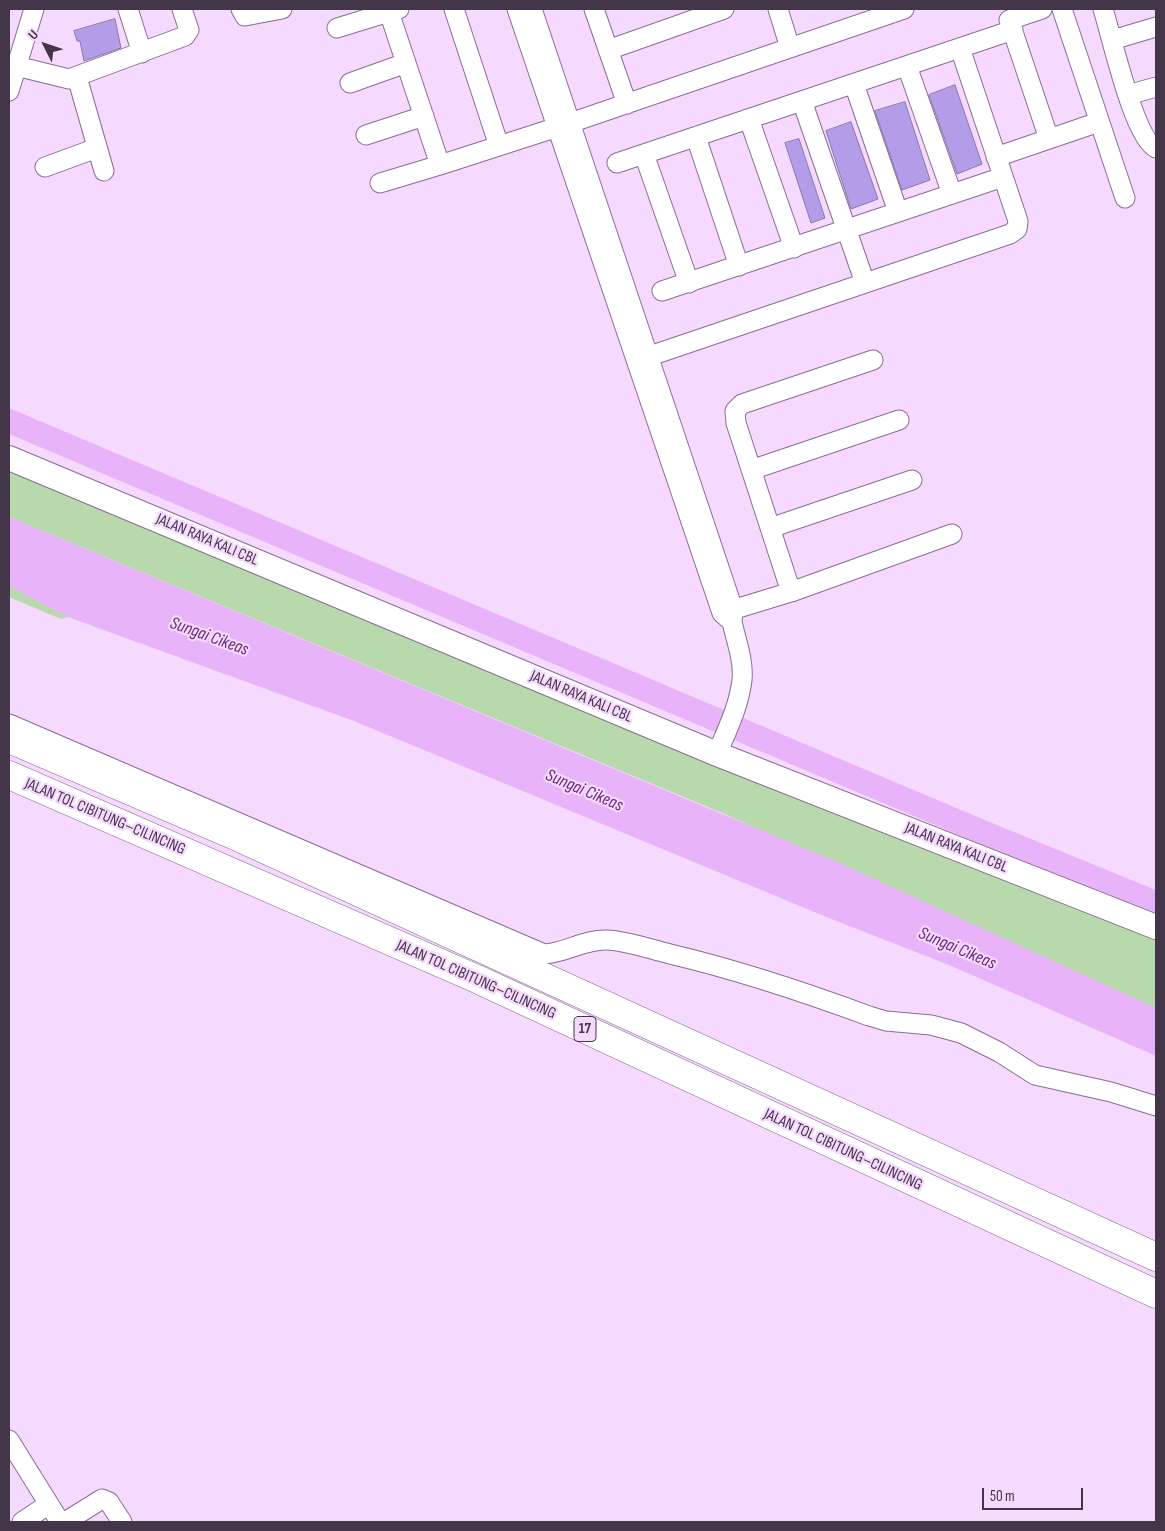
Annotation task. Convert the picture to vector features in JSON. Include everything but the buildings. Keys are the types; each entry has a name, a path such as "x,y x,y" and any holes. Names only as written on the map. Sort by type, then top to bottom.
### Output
{"highway":[{"name":"JALAN TOL CIBITUNG–CILINCING","path":"9,739 240,838 1156,1257"},
{"name":"JALAN TOL CIBITUNG–CILINCING","path":"9,775 477,979 1156,1294"}],"main road":[{"name":"JALAN RAYA KALI CBL","path":"9,458 717,754 1156,927"}],"street":[{"path":"9,91 34,9"},
{"path":"128,9 142,53"},
{"path":"16,66 69,79 77,77 186,36 189,30 182,9"},
{"path":"241,9 245,16 251,16 282,9"},
{"path":"454,9 499,146"},
{"path":"517,9 564,125"},
{"path":"532,9 564,125 729,615 740,655 742,678 737,704 717,754"},
{"path":"594,9 627,104"},
{"path":"608,50 724,9"},
{"path":"778,9 790,48"},
{"path":"380,184 627,104 904,9"},
{"path":"1042,9 1009,20 1049,139"},
{"path":"1062,9 1125,198"},
{"path":"1103,9 1128,95 1143,135 1151,146 1156,148"},
{"path":"337,28 356,15 394,10 406,63 440,165"},
{"path":"1112,40 1156,27"},
{"path":"617,163 1013,30"},
{"path":"642,358 1014,232 1017,229 1018,221 960,48"},
{"path":"350,82 406,63"},
{"path":"906,66 952,194"},
{"path":"77,77 104,171"},
{"path":"854,84 898,212"},
{"path":"1128,95 1156,87"},
{"path":"802,101 865,283"},
{"path":"366,135 424,116"},
{"path":"749,119 794,248"},
{"path":"996,156 1099,122"},
{"path":"696,137 739,266"},
{"path":"45,167 97,148"},
{"path":"644,154 689,283"},
{"path":"662,291 1003,176"},
{"path":"791,592 736,423 735,411 738,407 873,360"},
{"path":"751,470 899,420"},
{"path":"770,528 912,480"},
{"path":"729,615 952,534"},
{"path":"9,724 544,954 555,954 595,940 618,942 671,954 750,975 886,1021 931,1026 961,1033 999,1052 1035,1075 1111,1092 1156,1106"},
{"path":"9,1440 14,1459 49,1504 60,1522"},
{"path":"65,1522 102,1499 110,1502 122,1522"},
{"path":"22,1522 49,1504"}],"green space":[{"path":"9,458 1156,929 1156,1008 720,812 9,517"},
{"path":"9,586 68,617 61,619 9,597"}],"water":[{"name":"Sungai Cikeas","path":"9,517 835,861 1156,1008 1156,1056 954,967 824,916 354,721 68,617 9,586"}],"waterway":[{"path":"9,421 980,831 1156,903"}]}
